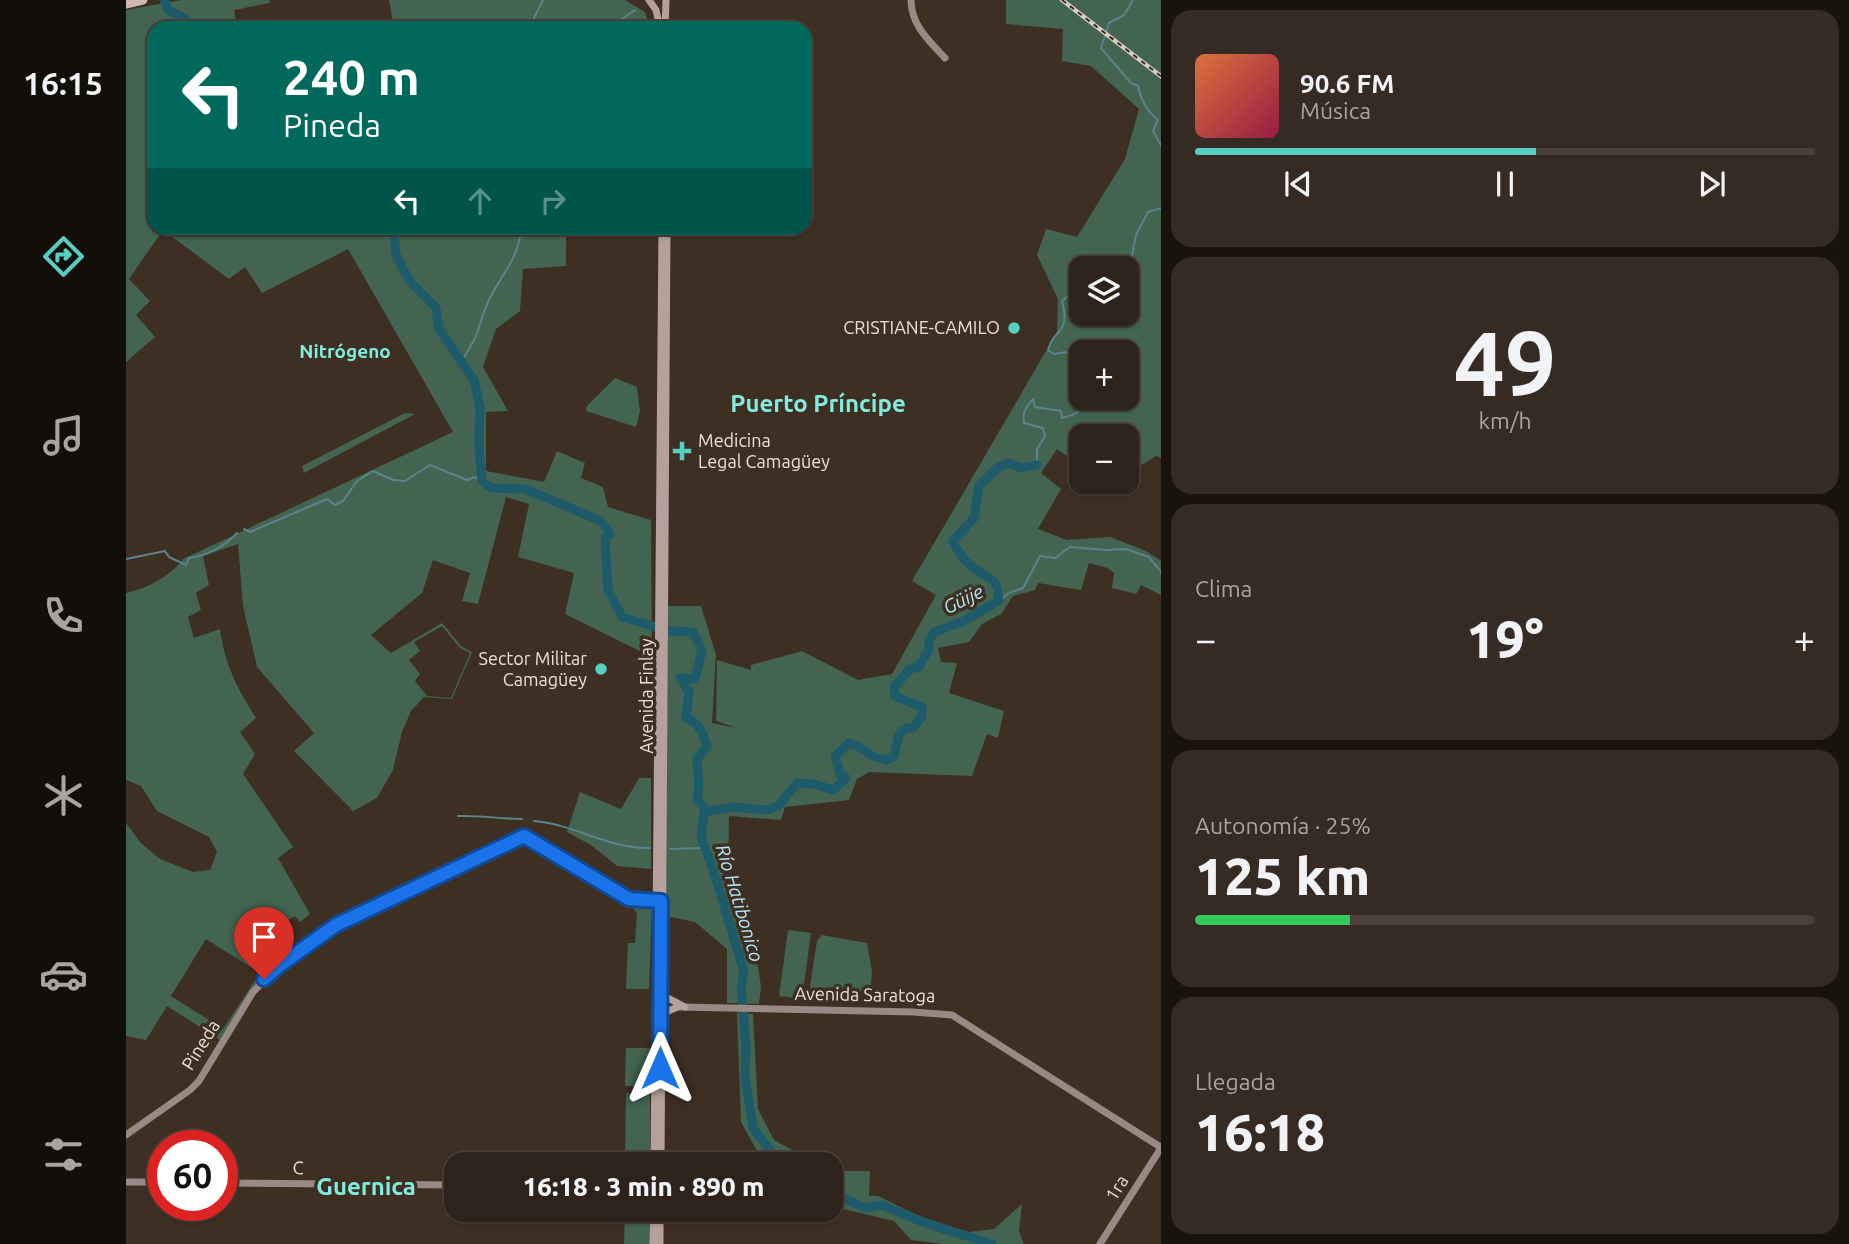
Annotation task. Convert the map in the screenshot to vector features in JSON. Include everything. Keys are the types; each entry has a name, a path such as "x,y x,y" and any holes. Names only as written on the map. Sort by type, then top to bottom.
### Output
{"highway":[{"path":"126,4 143,0"}],"main road":[{"path":"649,0 656,10 658,21"},
{"path":"666,0 666,21"},
{"name":"Avenida Finlay","path":"654,1152 659,901 662,235"},
{"name":"Avenida Finlay","path":"661,620 667,235"},
{"name":"Avenida Finlay","path":"659,901 660,1152"},
{"path":"660,984 666,997 681,1007"},
{"path":"660,1020 668,1011 681,1007"},
{"path":"653,1222 653,1244"},
{"path":"660,1222 660,1244"}],"street":[{"path":"911,0 911,11 923,34 945,58"},
{"name":"Pineda","path":"126,1135 200,1080 253,992 280,965 336,925 524,836 629,899 659,901"},
{"name":"Avenida Saratoga","path":"658,1007 953,1015 1161,1148"},
{"name":"1ra","path":"1100,1244 1161,1148"},
{"path":"126,1182 147,1182"},
{"name":"C","path":"238,1183 444,1185"}],"green space":[{"path":"181,0 269,0 270,3 234,10 236,21 147,21 147,235 160,235 129,279 150,301 136,315 155,337 126,362 126,10"},
{"path":"389,0 625,0 645,12 647,21 393,21"},
{"path":"1006,0 1161,0 1161,458 1156,456 1139,467 1139,424 1069,424 1069,458 1057,449 1041,473 1061,489 1038,529 1067,540 1110,537 1146,551 1161,561 1161,595 1141,585 1136,594 1112,588 1114,573 1108,568 1089,563 1081,590 1038,583 1035,590 1013,596 1001,614 982,624 969,642 938,648 941,662 957,663 949,693 1004,711 998,738 987,734 972,776 869,772 857,779 849,800 785,807 781,820 729,816 728,876 734,911 744,911 753,961 758,966 761,987 759,1004 727,1003 727,949 695,922 665,916 668,606 701,606 716,655 712,723 737,728 716,721 717,660 751,670 751,665 802,651 858,680 892,674 936,595 912,581 1057,332 1058,299 1037,255 1046,229 1077,237 1125,159 1139,109 1091,66 1062,61 1063,29 1006,24"},
{"path":"170,235 566,235 566,266 523,269 520,311 496,329 483,367 508,411 486,412 486,471 544,482 557,451 585,463 581,478 603,487 608,507 651,520 652,657 565,614 574,573 518,557 529,504 506,497 478,604 462,601 470,573 433,560 422,593 371,635 391,653 442,623 461,646 472,652 452,699 424,697 411,711 402,732 393,770 377,798 353,811 294,751 314,733 257,667 243,606 238,544 203,556 209,585 196,593 201,610 188,617 194,638 220,629 233,676 256,718 240,732 255,754 243,774 293,847 278,858 310,914 300,922 295,916 286,921 274,908 260,932 281,959 252,989 220,1040 167,1006 146,1040 126,1036 126,823 141,843 160,859 193,872 210,870 217,852 209,837 157,811 141,786 126,780 126,593 158,581 183,559 453,432 348,249 262,293 245,267 229,279","holes":["442,626 460,648 470,653 451,698 427,696 415,681 420,674 409,660 420,651 414,642","206,939 260,973 223,1029 171,996"]},
{"path":"615,378 637,387 640,411 636,427 586,411 587,406"},
{"path":"405,413 415,414 304,473 302,466"},
{"path":"639,778 651,778 651,869 617,866 591,845 567,832 580,792 621,809"},
{"path":"631,904 652,905 649,989 626,989 628,943 635,943 637,914"},
{"path":"788,930 811,933 802,999 779,996"},
{"path":"822,935 867,943 872,972 871,985 857,1000 847,1004 808,1000 817,941"},
{"path":"737,1013 753,1014 758,1109 774,1140 796,1152 758,1152 741,1122"},
{"path":"626,1048 650,1048 650,1086 625,1086"},
{"path":"626,1093 650,1094 650,1152 625,1152"},
{"path":"843,1171 870,1171 869,1196 878,1196 921,1217 969,1232 994,1229 1022,1204 1019,1231 1024,1244 944,1244 911,1240 894,1221 843,1209"},
{"path":"625,1222 650,1222 650,1244 624,1244"}],"waterway":[{"name":"Río Hatibonico","path":"164,0 168,10 186,21"},
{"path":"534,21 543,0"},
{"name":"Güije","path":"1133,0 1124,15 1109,23 1101,48 1131,83 1138,86 1145,105 1158,120 1153,131 1161,145"},
{"path":"619,21 635,10"},
{"name":"Güije","path":"1132,256 1136,235 1148,212 1161,208"},
{"name":"Río Hatibonico","path":"394,235 396,255 409,280 436,308 439,329 474,380 480,408 482,481 491,488 525,489 601,521 610,534 605,538 608,590 622,617 669,631 693,632 702,650 695,679 680,678 689,692 686,718 697,725 707,746 697,759 697,799 705,809 701,836 744,972 741,988 746,1046 745,1077 753,1128 771,1152"},
{"path":"461,362 475,338 484,311 512,260 520,235"},
{"name":"Güije","path":"1037,465 1037,449 1045,436 1043,428 1024,423 1024,413 1028,405 1033,399 1035,407 1061,411 1062,418 1076,413 1083,402 1070,382 1071,354 1054,354 1048,350 1063,325 1062,301 1069,295"},
{"name":"Güije","path":"704,812 733,807 768,810 779,805 797,783 814,784 833,790 846,778 840,774 835,756 849,743 872,756 887,760 894,756 899,734 906,728 913,728 922,716 922,707 895,696 894,687 910,669 919,667 929,649 929,640 934,632 964,621 998,601 994,582 969,564 953,541 974,518 979,486 997,468 1010,463 1021,468 1037,465"},
{"path":"244,529 250,532 327,499 335,505 343,501 357,481 373,471 393,480 405,481 430,465 467,480 475,477 482,481"},
{"path":"126,559 165,551 169,557 186,565 189,558 215,550 237,533"},
{"path":"998,601 1023,588 1040,556 1055,558 1070,547 1126,549 1149,557 1161,572"},
{"path":"458,816 522,819"},
{"path":"534,821 549,823 620,845 650,848"},
{"path":"670,849 704,848"},
{"name":"Río Hatibonico","path":"843,1198 865,1208 881,1205 928,1224 992,1244"}],"railway":[{"path":"1062,0 1161,76"}],"place":[{"name":"CRISTIANE-CAMILO","path":"1014,328"},
{"name":"Medicina Legal Camagüey","path":"682,451"},
{"name":"Sector Militar Camagüey","path":"601,669"}],"district":[{"name":"Nitrógeno","path":"345,351"},
{"name":"Puerto Príncipe","path":"818,404"},
{"name":"Guernica","path":"366,1187"}],"route":[{"path":"264,979 336,925 524,836 629,899 661,901 660,1068"}]}
